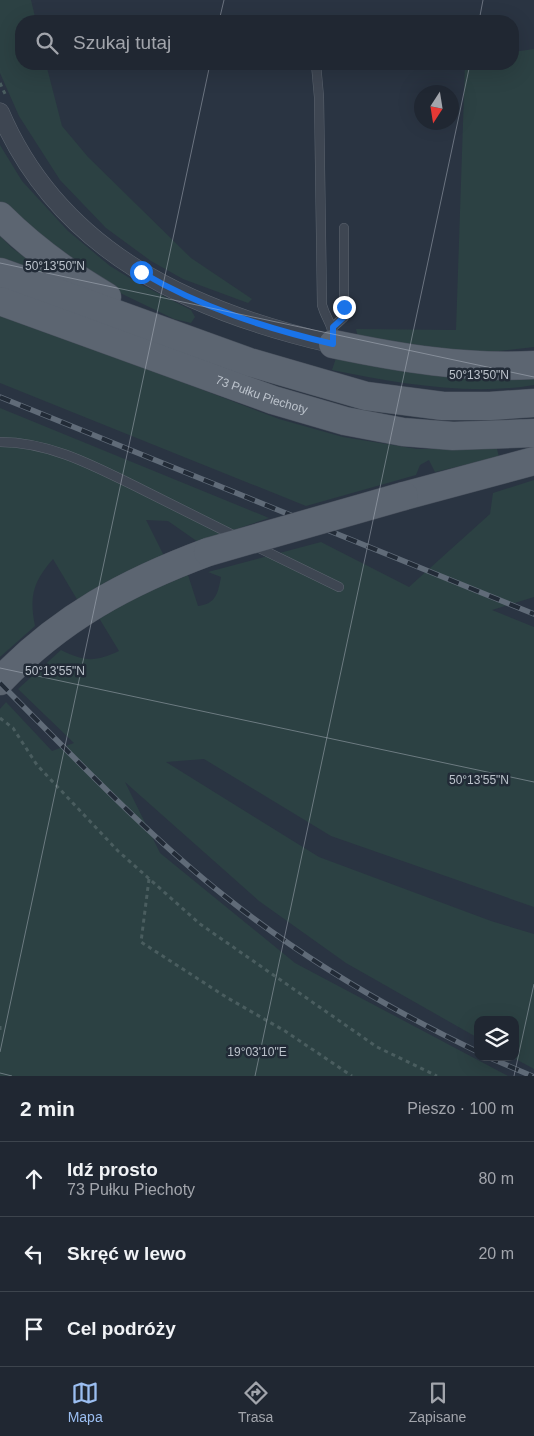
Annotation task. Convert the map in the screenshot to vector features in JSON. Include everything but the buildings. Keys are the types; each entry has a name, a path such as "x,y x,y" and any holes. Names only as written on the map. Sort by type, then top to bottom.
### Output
{"main road":[{"path":"0,216 26,242 77,280 149,324"},
{"path":"0,272 149,324 249,362 366,396 443,406 490,406 534,402"},
{"name":"73 Pułku Piechoty","path":"0,301 273,400 345,421 403,432 453,436 534,433"},
{"path":"333,336 424,361 468,365 534,365"},
{"path":"0,681 49,637 104,598 132,583 208,552 534,461"}],"street":[{"path":"4,105 16,144 40,180 73,218 106,248 170,290 204,305 265,328 333,336"}],"lane":[{"path":"317,70 319,97 322,305 333,336"},
{"path":"333,336 344,317 344,228"},
{"path":"0,442 16,442 60,452 104,471 338,587"}],"path":[{"path":"0,83 4,105"},
{"path":"0,718 13,728 37,765 118,851 200,924 377,1047 437,1076"},
{"path":"149,879 141,942 352,1076"},
{"path":"0,1026 0,1033"}],"green space":[{"path":"0,0 31,0 35,15 15,15 15,70 48,70 62,126 88,157 191,258 252,299 248,303 183,279 151,261 106,228 60,180 19,116 0,73"},
{"path":"534,49 534,347 483,353 358,338 356,329 456,330 465,70 519,70 519,51"},
{"path":"0,145 22,181 68,231 110,266 136,282 191,310 195,317 191,323 174,319 87,277 0,203"},
{"path":"0,236 12,248 59,281 0,261"},
{"path":"0,312 279,419 343,437 417,449 497,449 499,457 435,472 429,460 420,465 416,475 306,506 0,383"},
{"path":"337,355 534,374 534,385 510,388 459,389 407,383 332,370"},
{"path":"0,408 269,518 198,542 168,521 146,520 164,556 78,601 53,559 41,575 34,590 32,606 35,626 0,657"},
{"path":"534,480 534,597 492,610 534,627 534,907 331,836 204,759 166,762 319,857 491,921 534,934 534,1069 519,1061 519,1016 474,1016 474,1036 346,963 259,901 125,782 160,853 295,963 474,1058 474,1061 480,1061 508,1076 0,1076 0,709 6,702 52,751 74,743 18,689 61,650 77,657 90,659 96,659 119,651 99,618 135,597 188,575 198,606 204,605 215,597 221,577 208,572 321,542 409,587 490,514 493,493"}],"railway":[{"path":"0,397 534,614"},
{"path":"0,683 139,821 227,898 317,963 412,1019 474,1050"},
{"path":"497,1061 532,1076"}],"route":[{"path":"141,272 170,290 211,308 279,332 333,344 333,327 344,317 344,307"}]}
